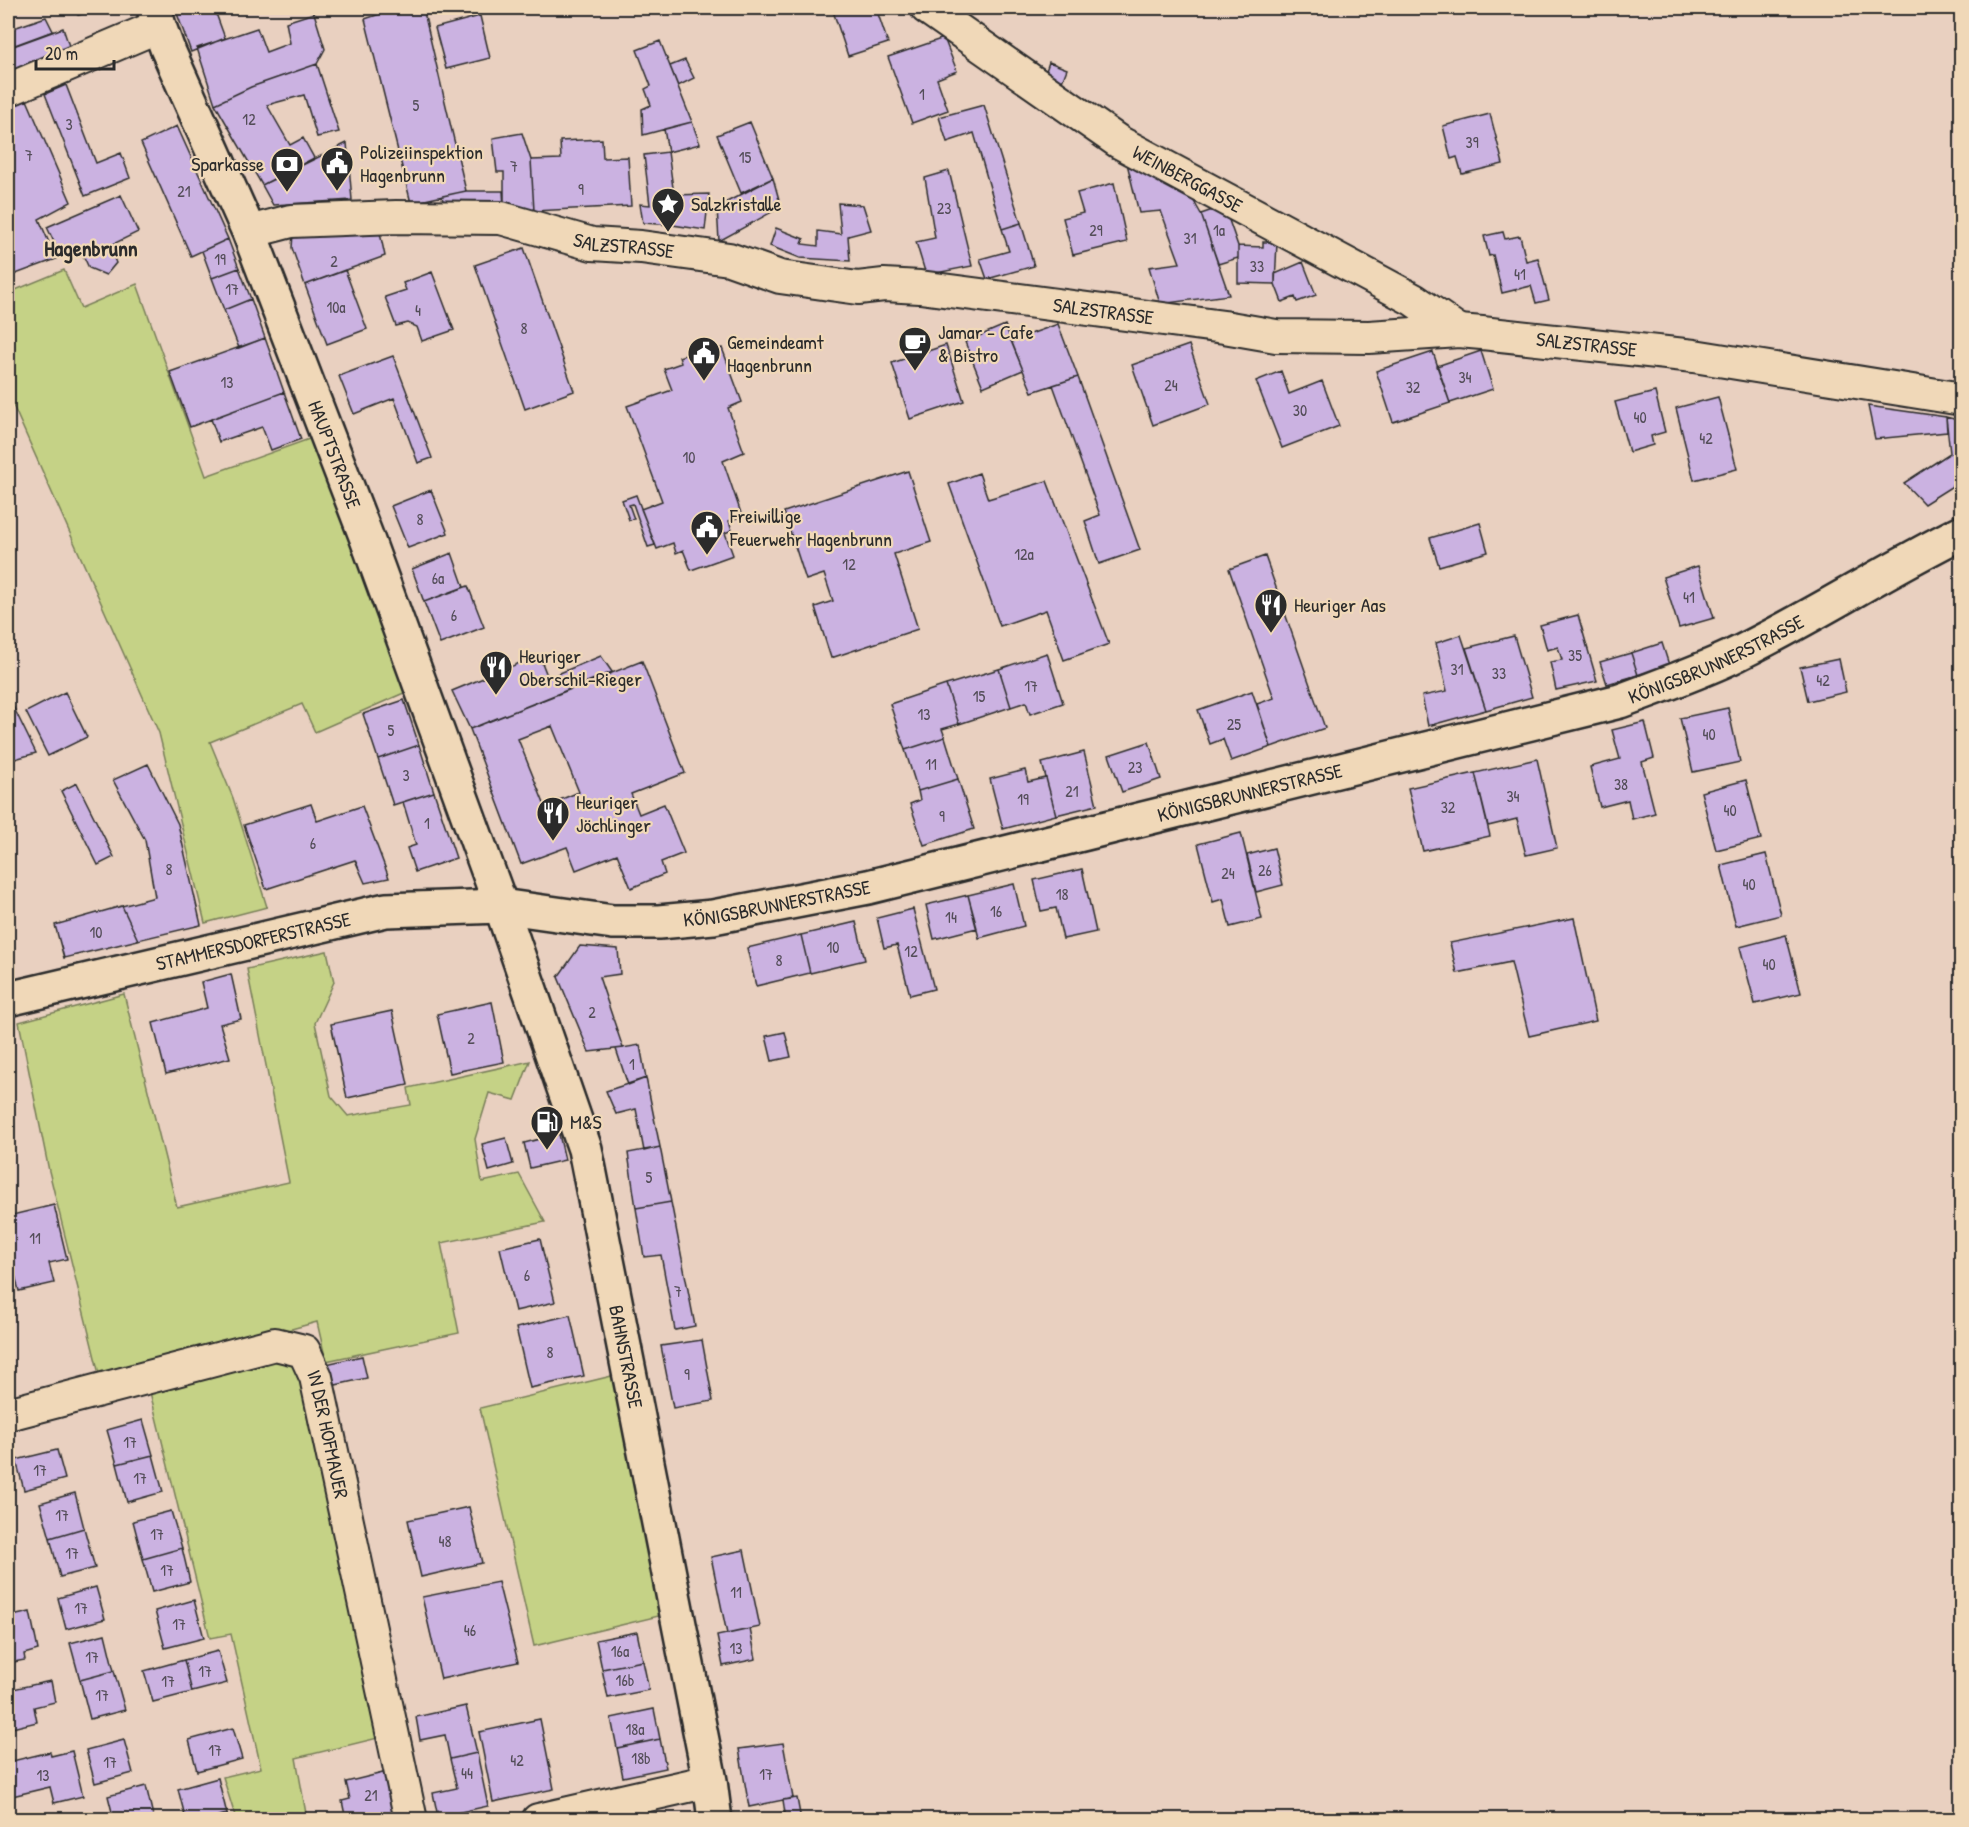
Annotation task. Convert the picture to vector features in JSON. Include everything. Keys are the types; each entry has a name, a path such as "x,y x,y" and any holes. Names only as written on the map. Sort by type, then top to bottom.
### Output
{"street":[{"name":"WEINBERGGASSE","path":"927,8 1119,142 1414,300 1459,331"},
{"path":"8,90 156,17"},
{"name":"HAUPTSTRASSE","path":"156,17 249,232 366,536 501,906"},
{"name":"SALZSTRASSE","path":"249,232 291,221 396,217 501,218 592,244 641,247 729,259 780,277 858,288 884,285 920,287 1224,327 1276,336 1369,337 1459,331 1694,356 1962,399"},
{"name":"KÖNIGSBRUNNERSTRASSE","path":"501,906 613,922 659,922 713,917 868,887 1620,701 1679,680 1732,656 1831,604 1909,558 1962,532"},
{"name":"STAMMERSDORFERSTRASSE","path":"8,999 386,910 501,906"},
{"name":"BAHNSTRASSE","path":"501,906 585,1149 716,1820"},
{"name":"IN DER HOFMAUER","path":"8,1414 274,1344 304,1351 316,1377 411,1820"},
{"path":"538,1820 710,1781"}],"green space":[{"path":"64,270 81,308 137,284 206,476 312,438 406,692 315,732 302,704 210,742 233,798 267,907 205,923 159,733 8,394 8,293"},
{"path":"327,951 334,982 315,1023 331,1096 348,1116 411,1105 408,1088 530,1061 515,1100 489,1093 475,1139 482,1182 519,1174 545,1222 441,1243 459,1333 326,1361 317,1322 208,1352 100,1378 49,1171 19,1022 124,994 177,1207 289,1182 247,969"},
{"path":"276,1356 290,1359 298,1367 386,1736 296,1758 307,1819 236,1819 223,1777 261,1768 231,1634 210,1638 149,1388"},
{"path":"620,1374 667,1614 534,1646 480,1408"}],"building":[{"path":"76,8 109,8 78,15"},
{"path":"175,8 214,8 225,38 191,52"},
{"path":"397,8 423,8 466,191 411,203 365,19"},
{"path":"832,8 876,8 888,43 848,56"},
{"path":"314,13 325,49 317,64 251,87 215,104 197,48 257,28 266,52 290,43 286,22"},
{"path":"480,16 490,58 446,69 435,28"},
{"path":"46,17 53,31 15,45 8,30"},
{"path":"63,28 70,49 8,72 8,48"},
{"path":"944,38 957,71 937,79 948,110 912,123 888,57"},
{"path":"660,41 692,122 643,135 642,109 651,105 645,89 651,86 637,50"},
{"path":"685,60 694,78 678,86 670,66"},
{"path":"1049,62 1067,69 1060,87 1043,80"},
{"path":"317,64 339,132 317,137 304,95 267,105 290,145 303,138 314,158 262,185 215,104 251,87"},
{"path":"66,85 96,163 121,153 130,178 85,196 45,94"},
{"path":"27,100 71,202 39,219 56,259 8,277 8,108"},
{"path":"984,105 1021,223 1002,229 974,133 947,142 939,117"},
{"path":"1490,114 1503,164 1462,174 1457,157 1451,159 1443,126"},
{"path":"692,122 700,144 668,152 664,129"},
{"path":"750,122 773,178 741,193 717,135"},
{"path":"177,126 228,239 191,256 141,143"},
{"path":"522,133 531,160 534,211 504,208 504,172 497,172 493,138"},
{"path":"602,139 603,158 628,157 631,206 534,211 531,160 561,159 560,141"},
{"path":"347,143 352,200 273,205 262,185"},
{"path":"1124,151 1187,189 1201,214 1229,295 1160,304 1149,267 1180,263 1161,211 1139,213"},
{"path":"668,152 674,195 673,225 643,223 640,204 650,205 644,155"},
{"path":"949,171 972,266 926,275 916,242 935,238 925,178"},
{"path":"773,178 781,207 719,241 717,207"},
{"path":"1114,183 1127,242 1073,255 1063,218 1083,213 1077,193"},
{"path":"466,191 503,191 504,208 444,206 442,196"},
{"path":"709,194 705,230 673,225 674,195"},
{"path":"121,195 138,232 109,246 116,263 106,275 89,268 79,246 60,255 47,227"},
{"path":"838,203 863,205 871,230 848,236 850,261 800,258 770,246 776,228 804,239 802,244 818,246 818,231 841,234"},
{"path":"1224,206 1238,246 1238,258 1218,264 1201,214"},
{"path":"1021,223 1034,266 987,279 980,259 1009,251 1002,229"},
{"path":"1503,232 1505,239 1520,236 1526,261 1538,258 1549,300 1536,303 1531,286 1502,293 1493,255 1489,256 1484,236"},
{"path":"293,233 380,233 385,256 305,285 292,248"},
{"path":"228,239 239,268 212,278 202,251"},
{"path":"1263,242 1277,242 1275,284 1238,283 1238,246 1263,247"},
{"path":"524,248 574,391 525,409 475,265"},
{"path":"1303,262 1316,295 1297,302 1295,297 1282,302 1275,284 1275,274"},
{"path":"239,268 251,299 224,310 212,278"},
{"path":"345,270 367,329 327,344 305,285"},
{"path":"432,272 454,330 422,341 417,327 408,323 396,326 385,297 406,290 403,283"},
{"path":"251,299 265,338 239,348 224,310"},
{"path":"1058,324 1078,377 1032,392 1011,341"},
{"path":"1005,325 1023,370 983,387 965,342"},
{"path":"265,338 284,392 190,427 170,372"},
{"path":"946,345 964,401 910,419 892,363"},
{"path":"1189,345 1210,404 1153,425 1132,365"},
{"path":"711,346 713,351 722,348 742,402 728,408 744,452 723,461 742,516 729,521 732,530 725,533 733,555 691,570 683,550 676,553 673,543 657,549 641,509 662,501 627,406 672,390 664,369 681,363 679,357"},
{"path":"1481,351 1493,389 1450,403 1437,366"},
{"path":"1433,352 1450,403 1393,422 1376,371"},
{"path":"393,356 432,458 418,463 394,398 354,414 339,376"},
{"path":"1281,371 1289,394 1322,381 1339,426 1282,448 1256,381"},
{"path":"1078,377 1140,550 1099,564 1085,521 1100,515 1053,385"},
{"path":"284,392 301,439 271,450 262,427 219,442 211,419"},
{"path":"1655,392 1665,432 1651,436 1653,445 1629,452 1615,402"},
{"path":"1718,397 1737,469 1694,480 1676,408"},
{"path":"1868,406 1946,417 1947,432 1875,439"},
{"path":"1946,417 1962,421 1962,480 1924,504 1904,483 1950,453"},
{"path":"908,471 931,542 894,554 918,629 831,658 815,607 833,601 824,574 806,580 784,512"},
{"path":"979,473 988,499 1047,481 1109,644 1064,660 1046,610 1000,626 949,484"},
{"path":"431,490 448,533 408,548 391,506"},
{"path":"636,495 655,545 648,547 633,504 629,505 634,519 629,520 622,500"},
{"path":"1480,523 1488,552 1439,566 1430,538"},
{"path":"452,553 464,587 424,602 412,569"},
{"name":"Heuriger Aas","path":"1265,556 1325,728 1271,747 1257,704 1274,698 1229,569"},
{"path":"1698,566 1714,618 1679,628 1663,577"},
{"path":"468,586 484,627 440,644 424,602"},
{"path":"1578,615 1597,681 1556,690 1550,662 1562,660 1558,647 1547,650 1540,625"},
{"path":"1461,635 1486,710 1428,726 1422,696 1447,691 1436,643"},
{"path":"1514,636 1532,697 1486,710 1466,648"},
{"path":"1662,643 1669,665 1638,675 1631,653"},
{"path":"1047,653 1063,703 1030,714 1026,702 1011,707 999,669"},
{"path":"1631,653 1638,675 1607,684 1600,662"},
{"path":"539,655 548,678 601,656 612,672 470,729 452,691"},
{"path":"1839,659 1846,692 1808,701 1800,667"},
{"path":"642,661 685,773 631,794 639,814 664,804 684,853 661,862 665,874 631,888 617,854 576,870 567,847 521,864 470,729","holes":["552,726 579,792 545,806 518,739"]},
{"path":"999,669 1011,707 959,724 946,685"},
{"path":"946,685 959,724 942,729 945,737 905,750 890,704"},
{"path":"1252,691 1271,747 1231,761 1223,739 1210,744 1198,710"},
{"path":"65,692 87,737 48,756 26,712"},
{"path":"404,700 419,745 378,759 363,714"},
{"path":"11,702 36,753 8,761 8,703"},
{"path":"1728,708 1740,762 1693,772 1680,718"},
{"path":"1645,722 1654,758 1642,762 1655,813 1632,819 1628,800 1600,807 1590,767 1620,759 1612,730"},
{"path":"945,737 958,779 918,791 905,750"},
{"path":"1149,742 1161,779 1122,792 1109,755"},
{"path":"419,745 434,792 393,805 378,759"},
{"path":"1084,752 1097,805 1056,815 1042,763"},
{"path":"1537,759 1557,848 1526,855 1517,819 1488,826 1475,773"},
{"path":"148,764 178,824 201,925 138,940 122,906 155,897 145,840 113,780"},
{"path":"1025,770 1028,782 1046,778 1056,815 1003,829 990,779"},
{"path":"1475,773 1490,836 1423,851 1408,788"},
{"path":"958,779 974,829 924,845 910,804 920,800 918,791"},
{"path":"1746,780 1761,839 1716,850 1701,792"},
{"path":"77,783 114,857 98,865 61,791"},
{"path":"434,792 456,858 415,872 407,848 416,845 403,802"},
{"path":"311,804 317,821 362,806 389,878 365,883 355,860 266,889 244,825"},
{"path":"1241,833 1262,919 1230,927 1223,899 1213,902 1198,844"},
{"path":"1274,848 1283,885 1256,892 1247,855"},
{"path":"1766,854 1781,915 1736,926 1721,865"},
{"path":"1082,869 1096,932 1063,939 1056,908 1041,911 1034,880"},
{"path":"1014,884 1024,926 979,938 968,895"},
{"path":"968,895 977,928 934,939 926,905"},
{"path":"122,906 138,940 64,958 55,925"},
{"path":"913,909 934,989 910,995 897,945 884,948 877,918"},
{"path":"1574,918 1596,1021 1529,1036 1511,962 1457,973 1450,943"},
{"path":"856,922 865,960 810,973 801,935"},
{"path":"801,935 810,973 756,986 747,948"},
{"path":"1786,935 1801,993 1755,1004 1740,947"},
{"path":"580,946 618,949 620,974 599,977 623,1048 589,1052 558,977"},
{"path":"231,974 241,1019 220,1024 230,1058 166,1074 153,1023 207,1008 201,982"},
{"path":"492,1002 504,1062 450,1073 437,1014"},
{"path":"392,1011 408,1085 347,1098 331,1024"},
{"path":"785,1032 791,1057 772,1061 766,1036"},
{"path":"640,1045 646,1078 628,1085 616,1049"},
{"path":"646,1078 660,1147 644,1151 636,1109 616,1114 606,1091"},
{"path":"559,1134 565,1160 530,1168 524,1143"},
{"path":"506,1138 513,1164 489,1171 482,1144"},
{"path":"660,1147 671,1202 636,1208 628,1153"},
{"path":"671,1202 695,1326 675,1330 661,1255 644,1257 636,1208"},
{"path":"54,1205 67,1259 49,1263 54,1283 19,1291 15,1275 8,1277 8,1216"},
{"path":"540,1239 555,1302 515,1311 500,1248"},
{"path":"570,1315 584,1376 530,1388 516,1328"},
{"path":"702,1340 713,1401 673,1408 661,1346"},
{"path":"362,1356 367,1378 331,1386 326,1364"},
{"path":"143,1420 153,1455 117,1464 107,1430"},
{"path":"57,1450 65,1479 24,1490 16,1460"},
{"path":"153,1455 163,1492 127,1502 117,1464"},
{"path":"75,1493 84,1528 50,1538 40,1503"},
{"path":"469,1507 482,1563 421,1577 408,1520"},
{"path":"171,1511 182,1548 143,1559 133,1521"},
{"path":"84,1528 95,1568 60,1577 50,1538"},
{"path":"182,1548 190,1582 152,1592 143,1559"},
{"path":"744,1550 760,1627 727,1634 711,1557"},
{"path":"498,1582 518,1662 441,1679 422,1597"},
{"path":"96,1587 105,1619 66,1629 58,1598"},
{"path":"194,1600 204,1638 165,1648 155,1611"},
{"path":"30,1612 38,1650 24,1654 25,1660 8,1663 8,1617"},
{"path":"750,1629 756,1659 723,1666 717,1636"},
{"path":"637,1632 643,1661 602,1669 596,1640"},
{"path":"105,1634 114,1671 80,1680 70,1643"},
{"path":"218,1651 227,1683 192,1692 184,1660"},
{"path":"184,1660 192,1692 153,1702 144,1671"},
{"path":"643,1661 649,1690 608,1698 602,1669"},
{"path":"114,1671 125,1710 90,1719 80,1680"},
{"path":"51,1681 55,1702 34,1707 37,1722 8,1729 8,1690"},
{"path":"466,1706 477,1753 450,1759 445,1735 420,1740 416,1717"},
{"path":"654,1709 660,1739 617,1748 611,1718"},
{"path":"540,1719 554,1789 493,1802 479,1732"},
{"path":"233,1728 242,1759 197,1771 189,1740"},
{"path":"660,1739 666,1768 623,1777 617,1748"},
{"path":"124,1740 133,1773 95,1783 86,1750"},
{"path":"783,1743 793,1798 749,1807 739,1749"},
{"path":"72,1751 83,1796 54,1803 50,1787 8,1797 8,1762 50,1752 51,1756"},
{"path":"477,1753 488,1806 438,1817 433,1793 457,1788 450,1759"},
{"path":"387,1772 398,1820 346,1820 342,1801 350,1799 346,1782"},
{"path":"218,1778 227,1814 204,1820 186,1820 178,1789"},
{"path":"146,1786 154,1820 114,1820 108,1796"},
{"path":"797,1798 801,1820 754,1820 753,1817 785,1813 783,1800"},
{"path":"227,1814 229,1820 204,1820"}],"place":[{"name":"Polizeiinspektion Hagenbrunn","path":"337,192"},
{"name":"Sparkasse","path":"287,193"},
{"name":"Salzkristalle","path":"668,233"},
{"name":"Jamar - Cafe & Bistro","path":"915,372"},
{"name":"Gemeindeamt Hagenbrunn","path":"704,382"},
{"name":"Freiwillige Feuerwehr Hagenbrunn","path":"707,556"},
{"name":"Heuriger Aas","path":"1271,634"},
{"name":"Heuriger Oberschil-Rieger","path":"496,696"},
{"name":"Heuriger Jöchlinger","path":"553,842"},
{"name":"M&S","path":"547,1151"}],"district":[{"name":"Hagenbrunn","path":"91,248"}]}
